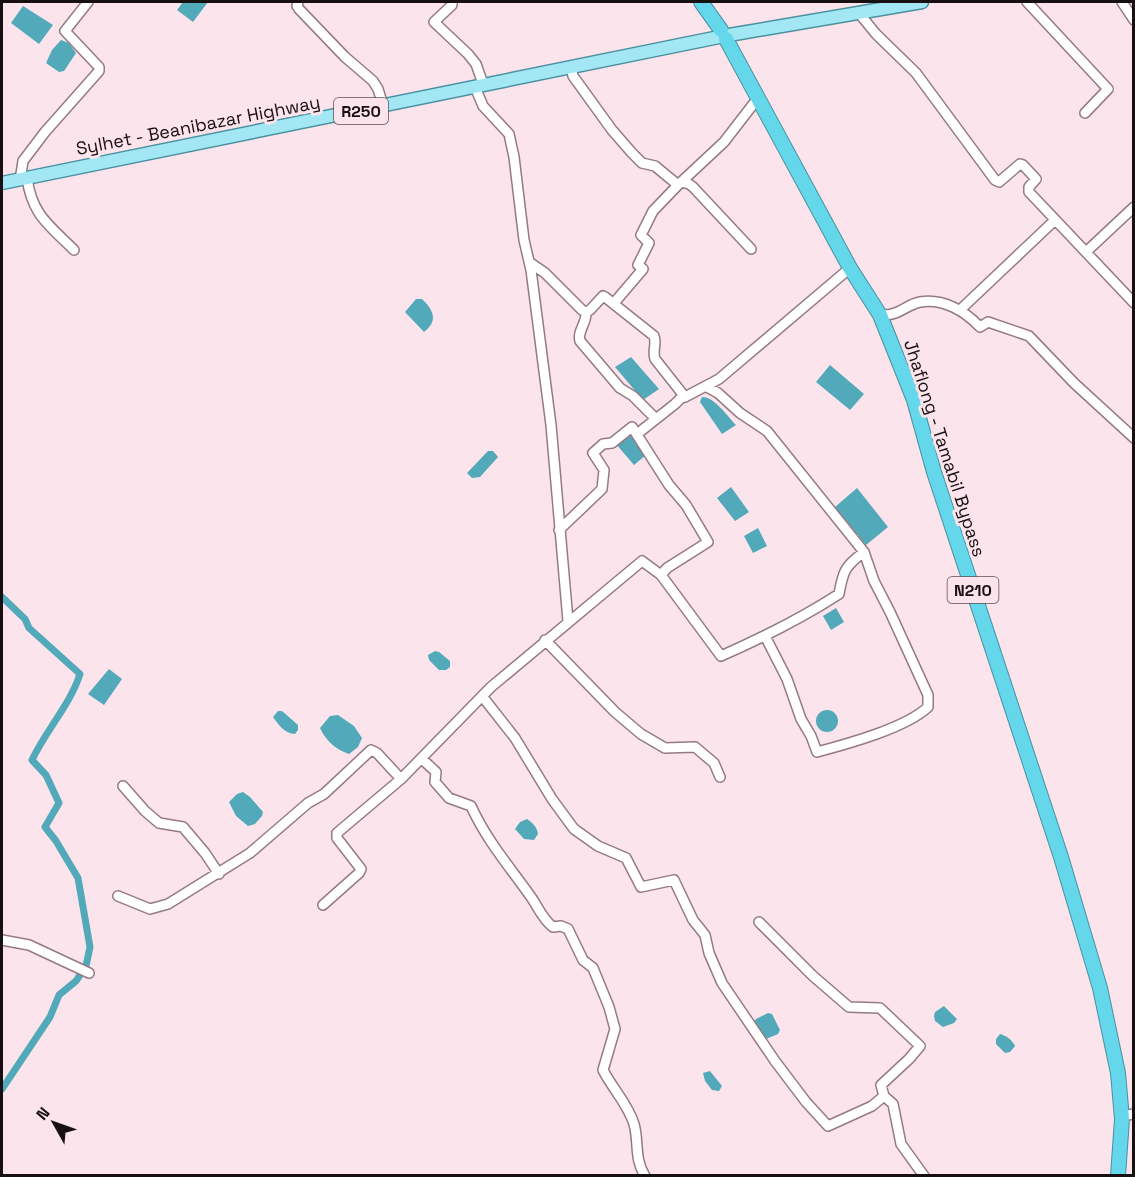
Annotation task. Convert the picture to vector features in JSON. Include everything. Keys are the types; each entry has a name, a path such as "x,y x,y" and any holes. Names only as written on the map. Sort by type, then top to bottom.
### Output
{"highway":[{"name":"Jhaflong - Tamabil Bypass","path":"701,2 723,34 850,268 880,315 914,400 934,472 1061,857 1100,988 1127,1115 1118,1176"}],"main road":[{"name":"R250","path":"723,34 899,2"},
{"name":"R250","path":"723,34 922,2"},
{"name":"Sylhet - Beanibazar Highway","path":"2,177 24,176 723,34"},
{"name":"Sylhet - Beanibazar Highway","path":"2,183 24,176 381,102 699,43 723,34"}],"street":[{"path":"74,250 35,210 24,176 23,161 99,71 99,67 65,31 88,2"},
{"path":"298,2 299,9 345,57 374,81 381,102"},
{"path":"452,2 452,5 434,22 476,64 483,106 509,134 551,425 568,621"},
{"path":"1027,2 1108,89 1085,113"},
{"path":"1122,2 1134,20"},
{"path":"858,12 876,34 916,73 995,180 999,182 1020,164 1023,165 1036,179 1028,189 1029,192 1134,303"},
{"path":"571,67 573,76 612,130 632,153 642,163 655,166 679,183 693,187 751,249"},
{"path":"615,303 644,269 638,265 649,243 641,235 653,211 679,183 724,142 758,98"},
{"path":"1086,252 1134,207"},
{"path":"960,310 1055,220"},
{"path":"529,262 545,273 586,312 587,319 579,335 580,340 620,388 633,396 656,419"},
{"path":"637,434 683,396 691,396 719,379 850,268"},
{"path":"586,312 603,296 615,303 654,336 655,359 683,396"},
{"path":"880,315 893,316 920,302 939,303 968,314 980,327 988,322 1029,336 1074,383 1134,438"},
{"path":"707,387 766,431 864,552 874,581 895,621 928,695 928,706 921,714 866,738 817,752 801,719 787,679 765,636"},
{"path":"559,530 602,489 604,470 593,453 603,444 612,443 632,427 669,485 686,505 708,542 661,574"},
{"path":"323,904 361,869 337,838 337,833 401,779 482,696 545,640 642,561 661,574 721,656 765,636 839,594 842,574 848,564 864,552"},
{"path":"545,640 615,712 641,734 665,748 695,747 714,763 720,777"},
{"path":"482,696 515,738 552,799 574,829 598,846 626,858 641,887 674,880 693,920 705,935 709,953 722,983 775,1061 806,1102 828,1126 872,1106 884,1096"},
{"path":"118,896 150,909 168,904 250,853 308,803 324,794 369,751 374,750 401,779"},
{"path":"422,759 436,772 435,782 450,798 471,806 487,839 520,881 544,919 553,927 561,926 568,929 583,960 593,968 609,1007 615,1029 603,1070 628,1108 635,1126 636,1146 645,1176"},
{"path":"123,786 145,812 159,823 183,827 219,874"},
{"path":"759,922 813,976 849,1007 880,1008 920,1046 881,1085 884,1096 893,1104 901,1144 924,1176"},
{"path":"2,940 28,945 89,973"}],"water":[{"path":"183,2 208,2 193,22 177,10"},
{"path":"23,6 53,25 39,44 11,23"},
{"path":"61,40 69,43 76,53 64,71 59,72 46,63 52,50"},
{"path":"416,299 422,299 433,315 432,324 424,332 405,312"},
{"path":"631,357 659,389 643,400 615,367"},
{"path":"830,365 864,394 850,410 816,382"},
{"path":"702,397 716,403 736,425 722,434 700,402"},
{"path":"629,434 646,455 634,465 616,444"},
{"path":"488,451 493,451 498,457 480,477 472,478 467,473"},
{"path":"731,487 749,512 735,521 717,498"},
{"path":"857,488 888,527 866,545 835,507"},
{"path":"758,528 767,546 753,553 744,536"},
{"path":"836,608 844,622 831,630 823,616"},
{"path":"435,651 450,661 450,667 446,670 439,670 429,660 428,655"},
{"path":"109,669 122,679 104,705 88,694"},
{"path":"827,710 837,717 838,721 831,731 827,732 817,725 816,721 823,711"},
{"path":"278,711 282,711 298,725 295,734 285,730 275,720 273,717"},
{"path":"338,715 354,726 362,738 358,747 349,754 331,744 320,728 330,716"},
{"path":"243,792 263,812 255,824 248,826 236,816 229,802 237,794"},
{"path":"527,819 534,825 538,834 534,840 524,839 515,829 520,822"},
{"path":"944,1006 957,1019 954,1023 943,1027 935,1021 934,1016 935,1012"},
{"path":"768,1013 772,1014 780,1030 778,1034 766,1039 763,1038 754,1022"},
{"path":"1000,1034 1009,1038 1015,1046 1010,1052 1005,1053 996,1044 996,1039"},
{"path":"710,1071 722,1086 719,1091 712,1090 705,1081 703,1073"}],"waterway":[{"path":"2,597 25,619 29,628 80,674 70,696 32,760 46,775 59,803 45,827 78,878 90,947 86,966 76,981 59,995 50,1017 2,1089"}]}
